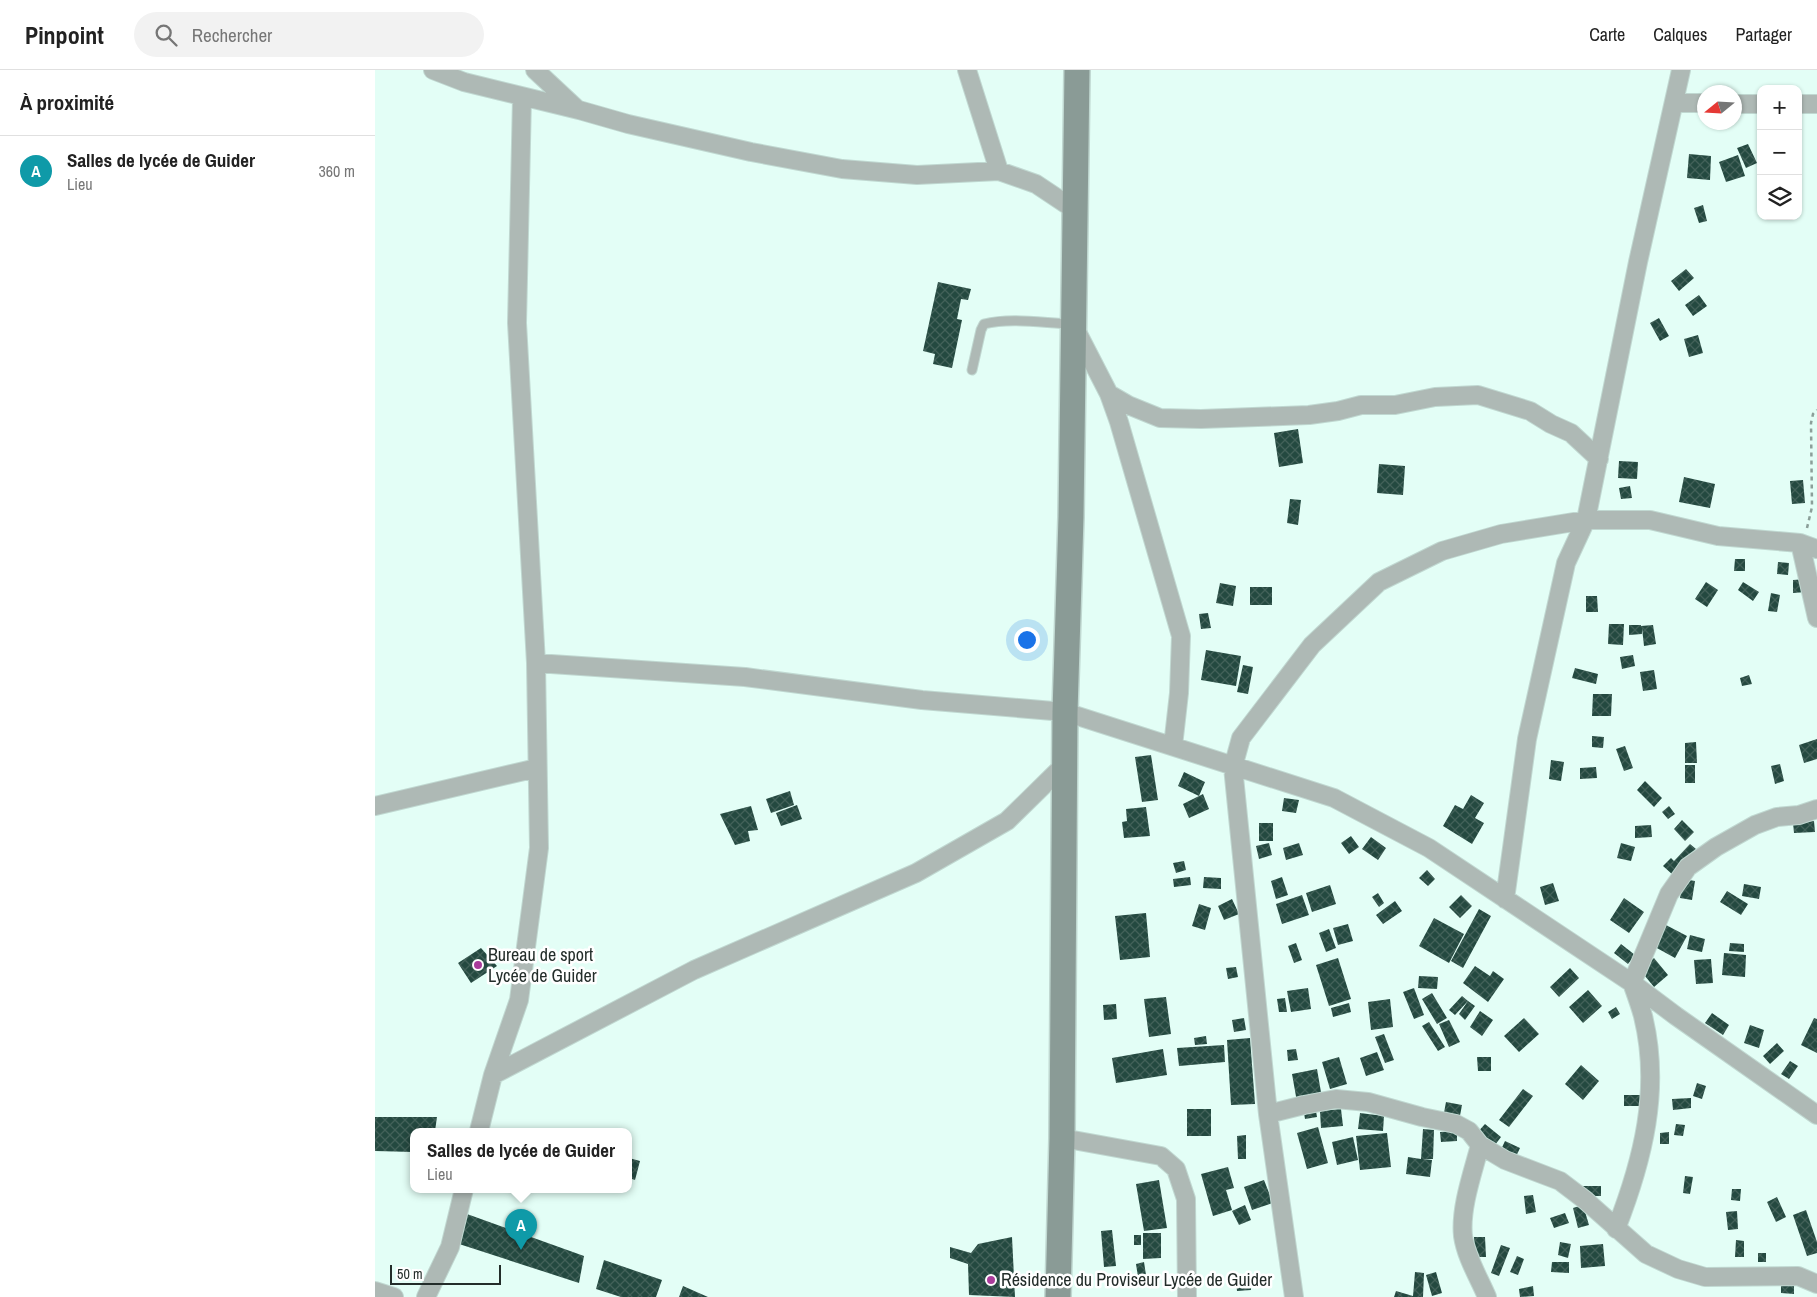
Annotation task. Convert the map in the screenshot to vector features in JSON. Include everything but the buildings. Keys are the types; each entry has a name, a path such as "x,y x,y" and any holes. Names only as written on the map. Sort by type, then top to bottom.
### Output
{"main road":[{"path":"1058,1297 1062,1138 1064,765 1071,517 1077,70"}],"street":[{"path":"433,70 464,82 628,124 751,152 842,169 917,175 999,171 1036,184 1075,210"},
{"path":"967,70 999,171"},
{"path":"1505,898 1527,738 1566,564 1586,520 1637,262 1681,70"},
{"path":"538,71 579,110"},
{"path":"480,1128 493,1075 519,1000 539,848 536,663 517,323 523,98"},
{"path":"1674,103 1697,104"},
{"path":"1742,104 1757,104"},
{"path":"1802,104 1817,104"},
{"path":"1074,324 1109,394 1119,422 1181,636 1179,693 1173,746"},
{"path":"1109,394 1128,405 1160,418 1201,419 1309,415 1338,411 1361,405 1395,405 1435,397 1478,396 1530,410 1551,424 1571,433 1599,459"},
{"path":"1294,1297 1268,1114 1233,767 1241,738 1312,645 1379,582 1442,551 1501,534 1586,520 1650,520 1718,536 1809,546 1817,618"},
{"path":"536,663 745,678 921,700 1065,712 1333,798 1429,848 1632,983 1817,1115"},
{"path":"493,1075 694,970 916,873 1007,821 1064,765"},
{"path":"375,806 537,768"},
{"path":"1616,1229 1627,1200 1647,1131 1650,1089 1650,1055 1645,1025 1632,983 1669,894 1688,867 1716,847 1755,825 1777,817 1799,816 1817,809"},
{"path":"1268,1114 1336,1099 1367,1102 1421,1117 1456,1124 1469,1131 1480,1145 1505,1160 1560,1181 1585,1200 1646,1254 1678,1269 1705,1277 1798,1276 1817,1284"},
{"path":"1062,1138 1161,1156 1176,1169 1186,1199 1187,1297"},
{"path":"1480,1145 1464,1211 1463,1236 1469,1256 1487,1297"},
{"path":"426,1297 449,1247 463,1193"},
{"path":"375,1291 394,1297"}],"lane":[{"path":"972,370 984,324 992,322 1074,324"}],"path":[{"path":"1809,546 1808,526 1812,507 1811,423 1813,414 1817,410"}],"place":[{"name":"Bureau de sport Lycée de Guider","path":"478,965"},
{"name":"Salles de lycée de Guider","path":"521,1250"},
{"name":"Résidence du Proviseur Lycée de Guider","path":"991,1280"}]}
